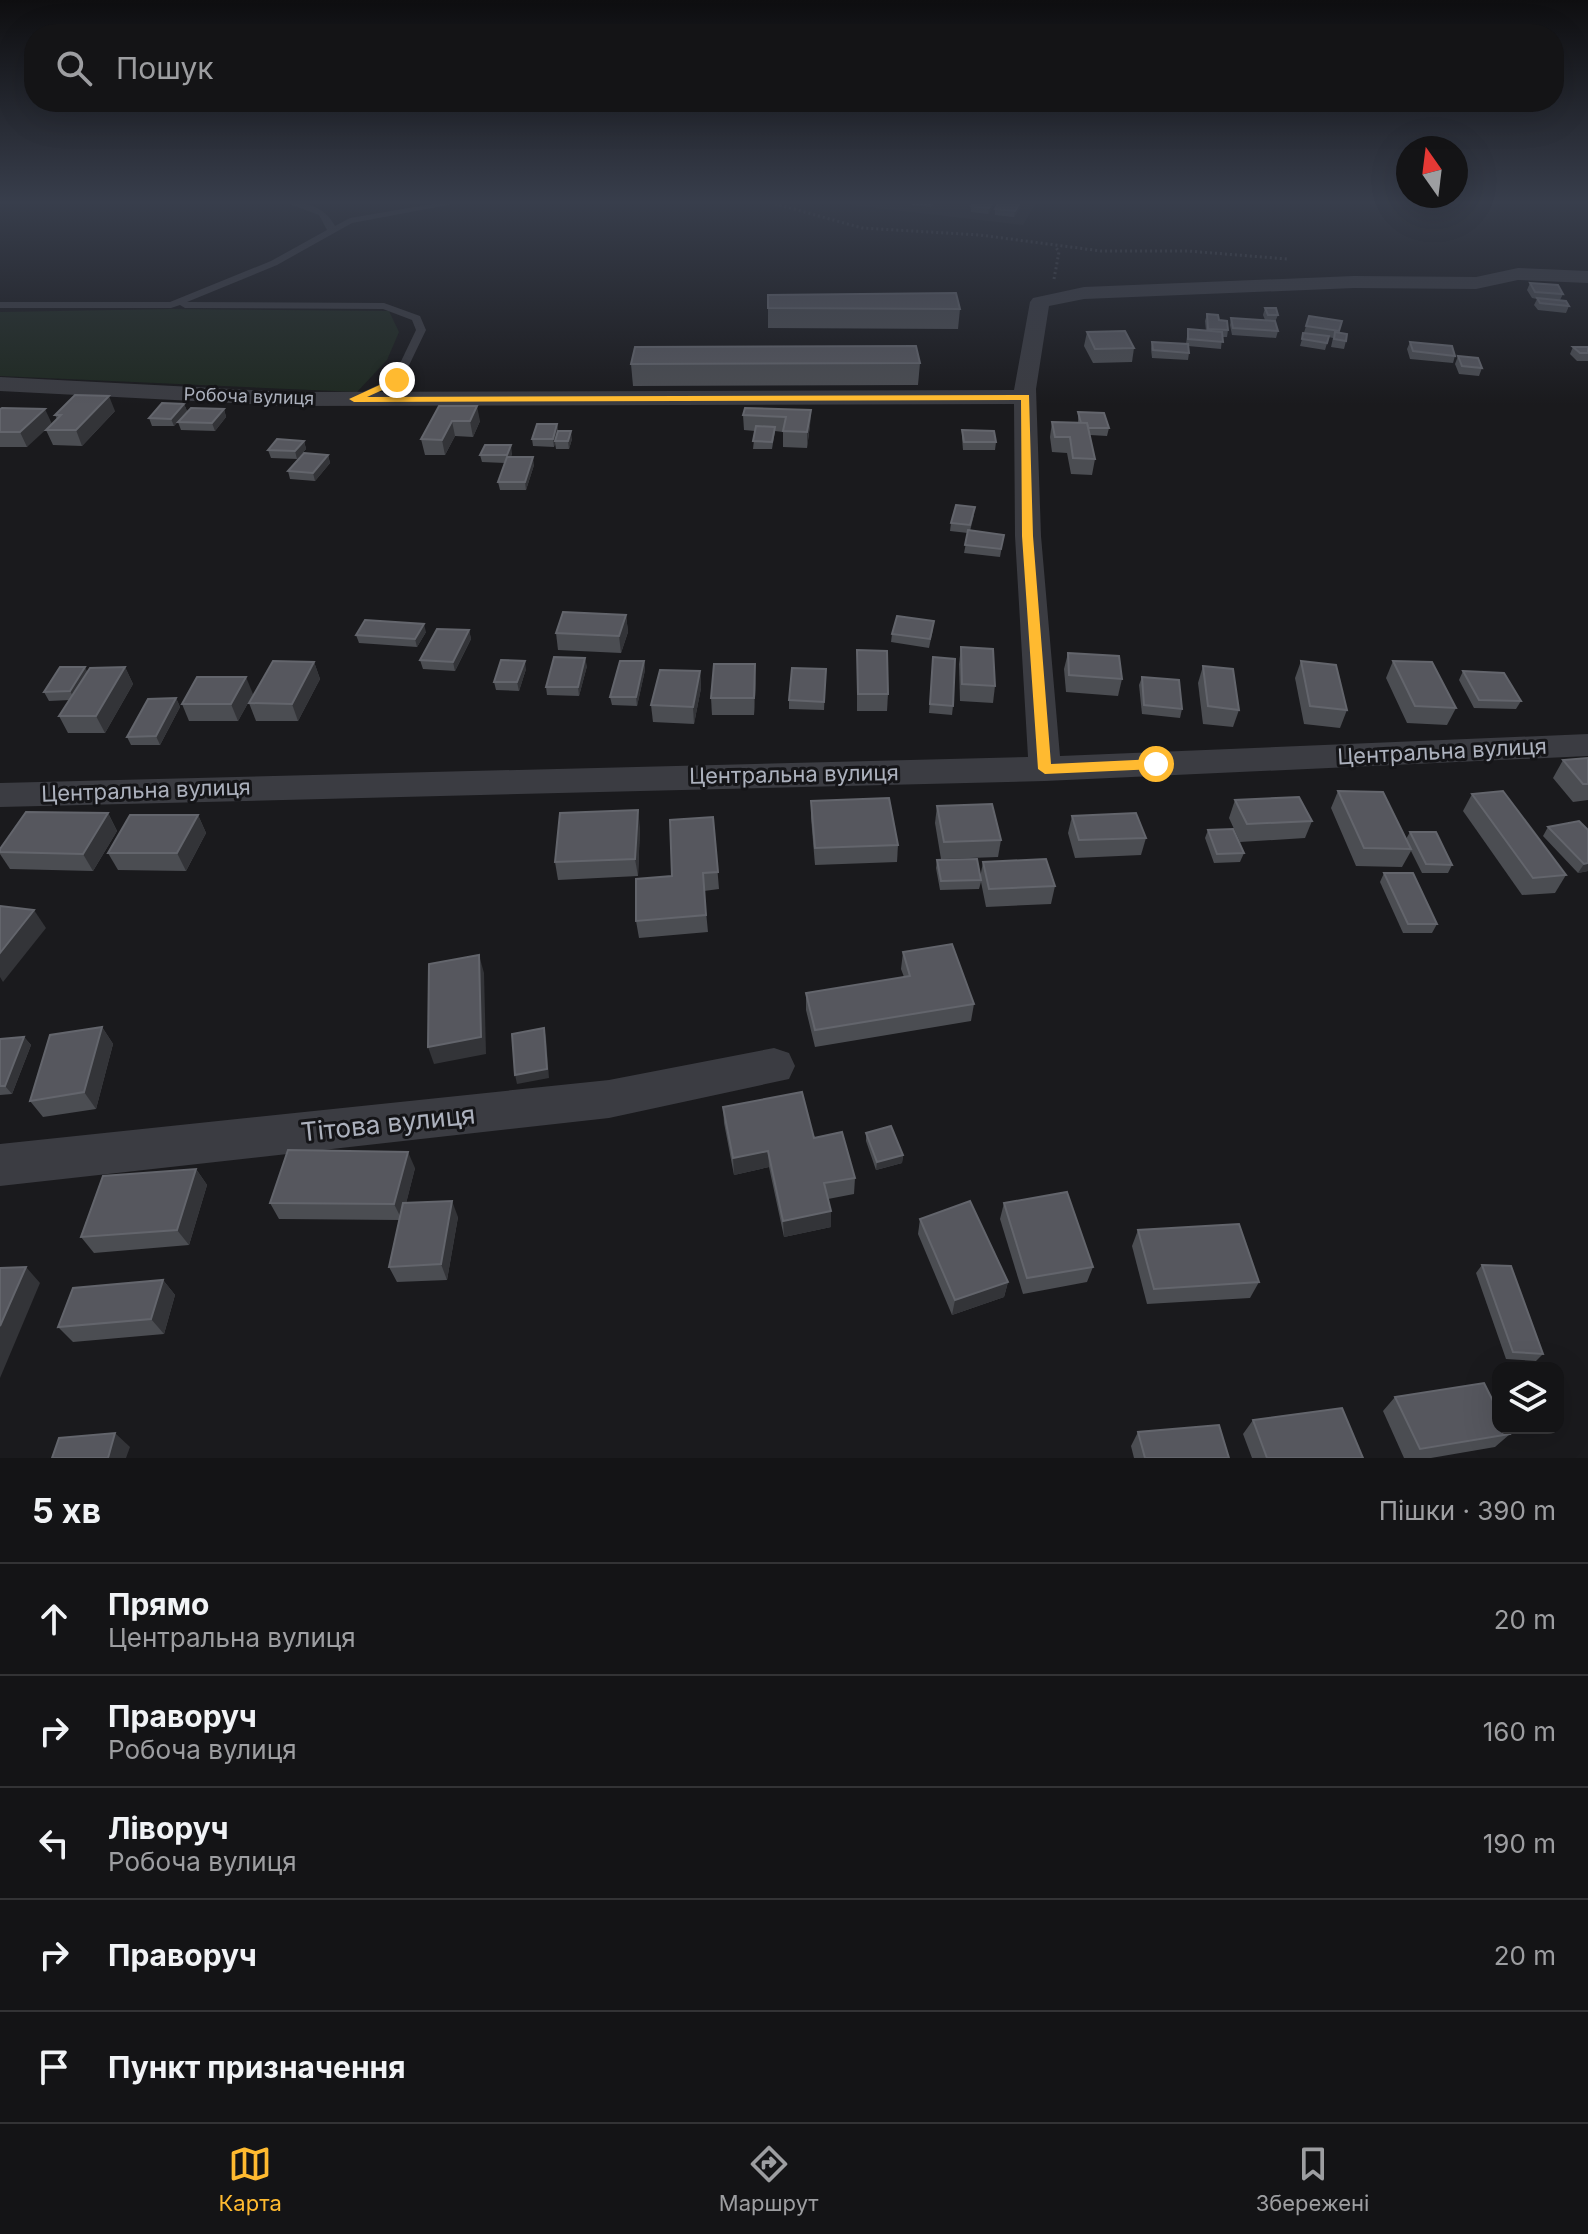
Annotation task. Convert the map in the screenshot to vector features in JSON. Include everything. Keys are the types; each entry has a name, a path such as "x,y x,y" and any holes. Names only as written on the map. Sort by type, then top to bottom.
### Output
{"street":[{"path":"1045,769 1028,536 1026,397 1040,302 1100,293 1354,282 1476,283 1518,274 1588,277"},
{"name":"Робоча вулиця","path":"0,384 354,399 1026,397"},
{"name":"Центральна вулиця","path":"0,795 306,784 1045,769 1588,745"},
{"name":"Тітова вулиця","path":"0,1165 609,1099 774,1066"}],"lane":[{"path":"171,305 259,269"},
{"path":"0,305 384,306 416,318 421,330 397,380 354,399"}],"shaded area":[{"path":"171,309 389,311 399,332 387,360 357,392 0,376 0,312"}],"building":[{"path":"1530,283 1558,285 1563,294 1535,292"},
{"path":"956,293 960,309 768,308 768,295"},
{"path":"1537,298 1566,301 1569,306 1540,303"},
{"path":"1265,308 1276,308 1278,315 1268,315"},
{"path":"1207,314 1218,315 1219,320 1227,321 1228,330 1208,329"},
{"path":"1309,316 1342,321 1339,331 1306,326"},
{"path":"1231,318 1275,321 1278,331 1233,328"},
{"path":"1188,329 1222,332 1223,342 1188,339"},
{"path":"1125,331 1134,348 1095,349 1087,332"},
{"path":"1335,332 1347,334 1346,341 1334,339"},
{"path":"1303,333 1329,336 1327,343 1302,339"},
{"path":"1152,342 1188,344 1189,353 1153,350"},
{"path":"1410,342 1452,346 1455,356 1413,351"},
{"path":"916,346 920,363 631,364 635,347"},
{"path":"1573,347 1588,347 1588,353 1580,353"},
{"path":"1458,356 1478,358 1482,368 1462,366"},
{"path":"75,395 109,396 76,430 46,430 61,415 55,415"},
{"path":"162,403 184,404 171,419 149,418"},
{"path":"439,406 477,406 470,421 452,421 442,440 421,439"},
{"path":"2,408 45,409 20,432 0,432"},
{"path":"191,408 224,409 212,423 178,422"},
{"path":"745,408 811,410 807,432 783,431 786,417 743,415"},
{"path":"1078,412 1104,413 1109,428 1088,428 1087,423 1081,423"},
{"path":"1052,422 1087,423 1095,459 1073,458 1070,437 1055,437"},
{"path":"537,424 557,424 553,439 532,439"},
{"path":"756,426 775,427 772,442 753,441"},
{"path":"962,430 994,431 996,442 964,442"},
{"path":"558,431 571,431 568,441 555,441"},
{"path":"277,439 304,441 295,451 268,450"},
{"path":"485,445 511,445 507,455 480,455"},
{"path":"304,453 328,455 313,473 288,471"},
{"path":"507,457 533,457 525,482 498,482"},
{"path":"956,505 975,507 970,525 951,523"},
{"path":"968,530 1004,535 1001,549 965,545"},
{"path":"563,612 626,615 619,636 556,633"},
{"path":"897,616 934,621 930,639 892,634"},
{"path":"365,620 424,624 415,639 356,635"},
{"path":"437,629 469,630 453,662 420,660"},
{"path":"961,647 993,649 995,686 962,684"},
{"path":"857,650 887,651 888,694 858,694"},
{"path":"1068,653 1119,656 1122,679 1069,675"},
{"path":"554,657 585,658 578,687 546,687"},
{"path":"933,657 955,659 953,706 930,704"},
{"path":"501,660 525,661 517,682 494,682"},
{"path":"273,661 314,662 292,704 249,703"},
{"path":"620,661 644,661 636,697 610,697"},
{"path":"1301,661 1336,665 1347,710 1310,706"},
{"path":"1393,661 1432,662 1456,708 1415,706"},
{"path":"714,664 755,664 754,698 711,698"},
{"path":"1203,666 1233,669 1239,710 1208,706"},
{"path":"60,667 85,667 70,691 44,692"},
{"path":"125,667 96,716 59,716 90,668"},
{"path":"792,668 826,669 824,702 789,700"},
{"path":"660,670 700,671 693,707 651,705"},
{"path":"1463,671 1504,673 1521,701 1479,700"},
{"path":"197,677 246,677 231,704 182,704"},
{"path":"1142,677 1179,680 1182,709 1144,705"},
{"path":"176,698 156,736 127,737 148,699"},
{"path":"1588,758 1588,784 1583,784 1563,760"},
{"path":"1338,791 1383,792 1411,849 1364,848"},
{"path":"1503,791 1566,875 1533,878 1472,794"},
{"path":"1299,797 1312,821 1247,824 1235,800"},
{"path":"889,798 898,845 815,848 811,801"},
{"path":"992,804 1001,840 944,842 937,806"},
{"path":"638,810 635,859 555,862 560,813"},
{"path":"26,812 108,813 83,854 0,852"},
{"path":"1136,813 1146,838 1079,840 1072,816"},
{"path":"130,815 198,815 177,853 108,853"},
{"path":"713,817 718,872 703,873 706,915 636,921 636,879 672,876 670,820"},
{"path":"1579,821 1588,830 1588,863 1584,864 1548,827"},
{"path":"1233,829 1244,853 1217,854 1208,830"},
{"path":"1410,832 1436,832 1452,865 1426,864"},
{"path":"977,859 981,880 941,881 937,860"},
{"path":"1046,859 1055,886 989,889 983,862"},
{"path":"1384,873 1413,873 1437,924 1408,924"},
{"path":"0,906 34,910 0,953"},
{"path":"952,944 974,1004 815,1030 806,993 910,976 903,952"},
{"path":"479,955 481,1037 428,1047 429,964"},
{"path":"102,1027 84,1092 30,1101 50,1035"},
{"path":"544,1028 547,1069 515,1075 512,1034"},
{"path":"24,1037 5,1086 0,1086 0,1039"},
{"path":"802,1092 814,1138 842,1132 855,1178 824,1183 831,1211 783,1221 768,1151 733,1158 723,1107"},
{"path":"891,1126 903,1155 877,1162 866,1133"},
{"path":"288,1150 408,1152 394,1204 270,1203"},
{"path":"196,1169 177,1230 81,1237 103,1176"},
{"path":"1067,1192 1093,1267 1027,1278 1004,1203"},
{"path":"452,1201 441,1264 389,1267 403,1203"},
{"path":"970,1201 1008,1282 955,1300 920,1219"},
{"path":"1239,1224 1259,1282 1154,1289 1138,1230"},
{"path":"1482,1265 1511,1266 1543,1354 1513,1352"},
{"path":"26,1267 0,1326 0,1268"},
{"path":"163,1280 151,1319 58,1327 73,1288"},
{"path":"1484,1383 1492,1399 1492,1434 1510,1434 1420,1449 1395,1397"},
{"path":"1342,1408 1363,1458 1267,1458 1253,1420"},
{"path":"1219,1425 1229,1458 1145,1458 1138,1432"},
{"path":"115,1433 108,1458 52,1458 59,1438"}],"route":[{"path":"397,380 354,399 519,401 1026,397 1028,536 1045,769 1156,764"}]}
